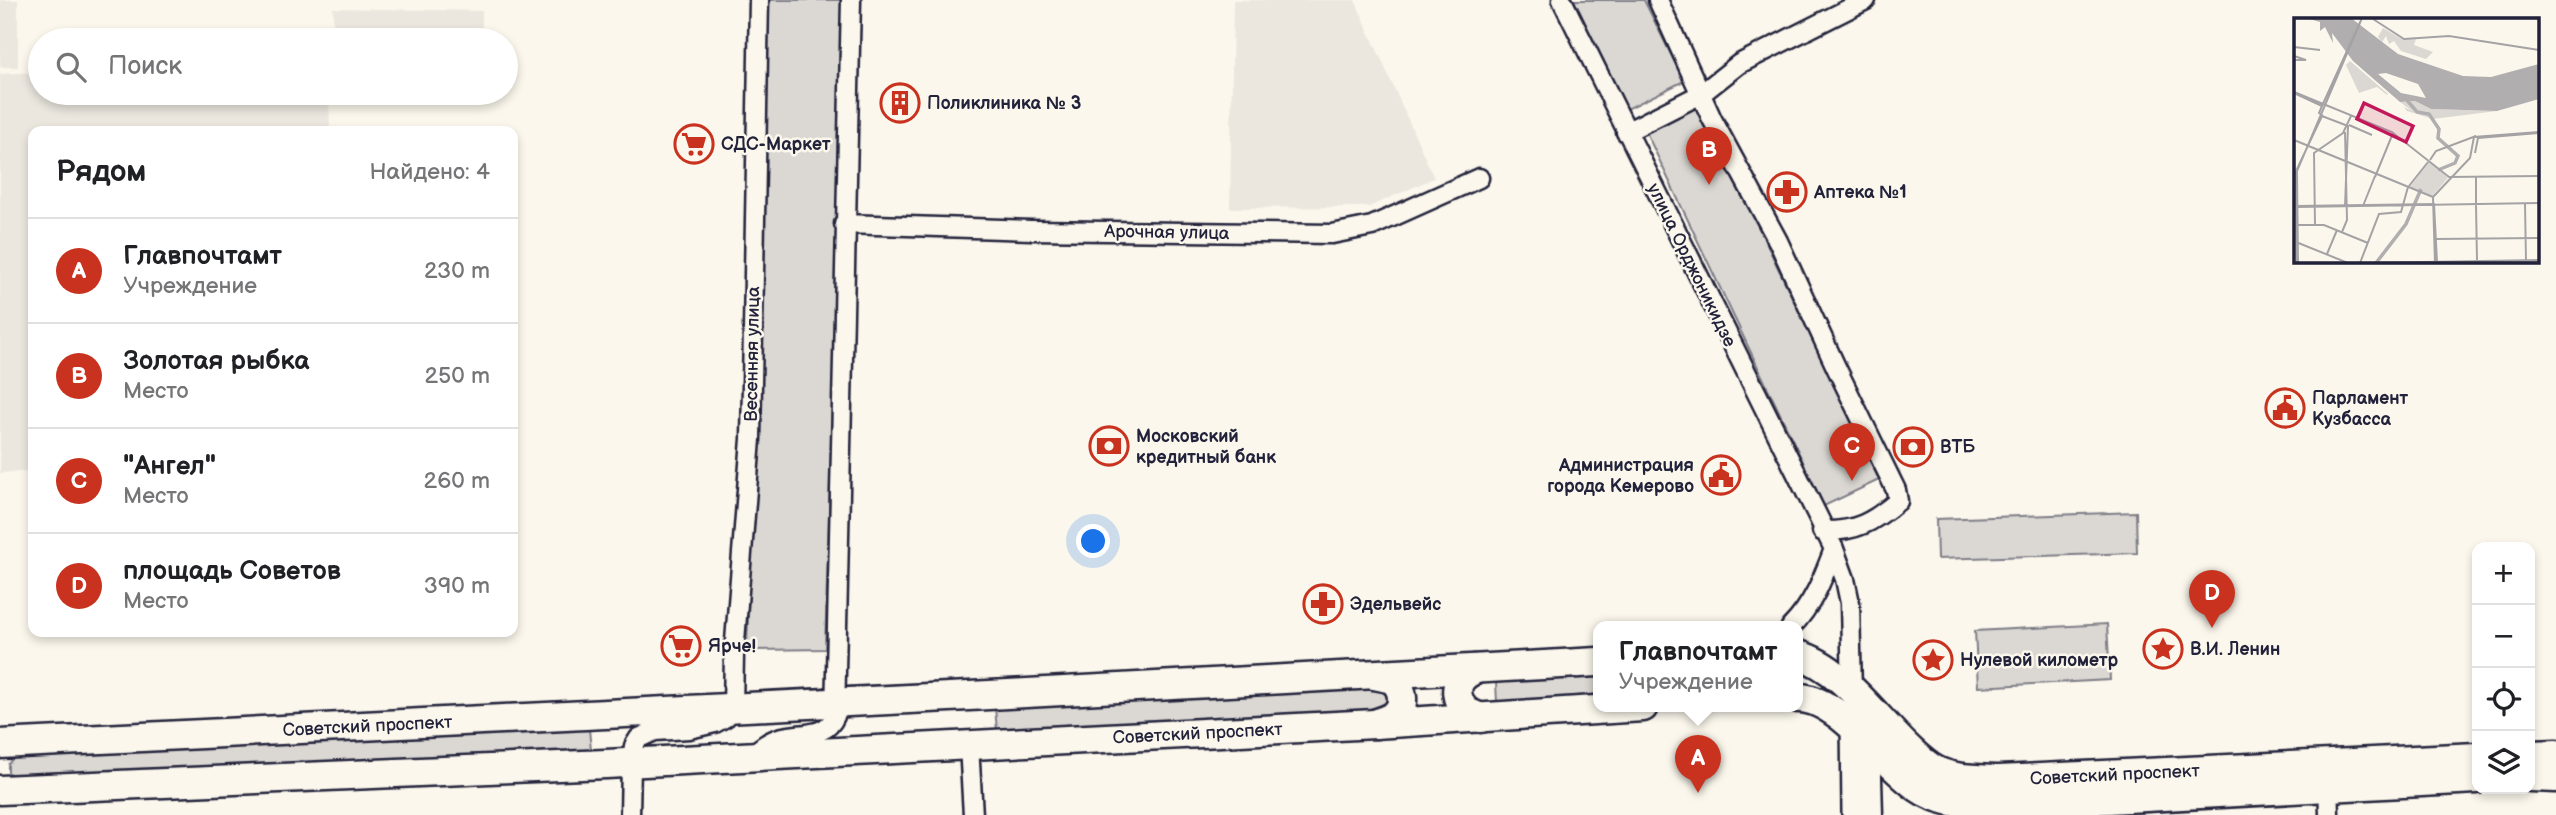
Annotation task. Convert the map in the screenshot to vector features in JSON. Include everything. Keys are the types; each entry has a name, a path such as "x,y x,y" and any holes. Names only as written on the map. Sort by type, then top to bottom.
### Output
{"main road":[{"name":"Советский проспект","path":"1803,656 1812,659 1834,674 1931,768 1953,776 1999,780 2328,774 2472,779"},
{"name":"Советский проспект","path":"4,748 1593,662"},
{"path":"1476,669 1464,674 1459,681 1457,693 1465,712 1480,718"},
{"path":"1374,675 1391,679 1400,688 1402,698 1401,708 1394,716 1375,724"},
{"name":"Советский проспект","path":"1803,698 1822,705 1919,788 1959,802 1981,806 2328,774 2472,758"},
{"name":"Советский проспект","path":"4,785 631,763 1593,710"},
{"path":"2535,755 2556,754"},
{"path":"2535,777 2556,778"}],"street":[{"name":"Весенняя улица","path":"733,708 734,654 751,439 759,0"},
{"path":"837,702 844,224 851,0"},
{"name":"улица Орджоникидзе","path":"1562,0 1833,550 1845,579 1850,603 1852,692"},
{"path":"1658,0 1701,94 1779,241 1896,490 1898,500 1875,520 1858,527 1822,531"},
{"path":"1626,132 1701,94 1739,64 1866,0"},
{"name":"Арочная улица","path":"844,224 1031,230 1332,234 1372,226 1479,178"},
{"path":"1796,621 1808,607 1820,585 1833,550"},
{"path":"1852,692 1862,737 1873,815"},
{"name":"Советский проспект","path":"751,755 763,745 777,739 824,731 831,725 837,702"},
{"name":"Советский проспект","path":"631,763 634,746 645,733 715,723 726,717 733,708"},
{"path":"1854,815 1862,737"},
{"path":"969,745 973,815"},
{"path":"630,815 631,763"},
{"path":"2328,774 2329,815"}],"shaded area":[{"path":"0,0 18,0 18,67 0,67"},
{"path":"766,0 844,0 825,649 747,650"},
{"path":"1233,0 1355,0 1434,178 1369,207 1230,208"},
{"path":"1574,0 1644,0 1684,81 1627,109"},
{"path":"333,8 482,11 482,28 333,28"},
{"path":"28,73 28,105 329,105 330,126 28,126 28,471 0,473 0,74"},
{"path":"1700,104 1879,480 1824,506 1645,130"},
{"path":"2136,512 2137,553 1937,559 1936,519"},
{"path":"2107,624 2110,680 1978,687 1975,631"},
{"path":"1593,677 1593,698 1497,703 1496,682"},
{"path":"1379,688 1387,693 1387,705 1380,709 997,730 995,708"},
{"path":"589,729 591,750 14,778 8,772 8,764 13,758"}],"place":[{"name":"Поликлиника № 3","path":"900,103"},
{"name":"СДС-Маркет","path":"694,144"},
{"name":"Золотая рыбка","path":"1709,185"},
{"name":"Аптека №1","path":"1787,192"},
{"name":"Парламент Кузбасса","path":"2285,408"},
{"name":"Московский кредитный банк","path":"1109,446"},
{"name":"ВТБ","path":"1913,447"},
{"name":"Администрация города Кемерово","path":"1721,475"},
{"name":"\"Ангел\"","path":"1852,481"},
{"name":"Эдельвейс","path":"1323,604"},
{"name":"площадь Советов","path":"2212,628"},
{"name":"Ярче!","path":"681,646"},
{"name":"В.И. Ленин","path":"2163,649"},
{"name":"Нулевой километр","path":"1933,660"},
{"name":"Главпочтамт","path":"1698,793"}]}
